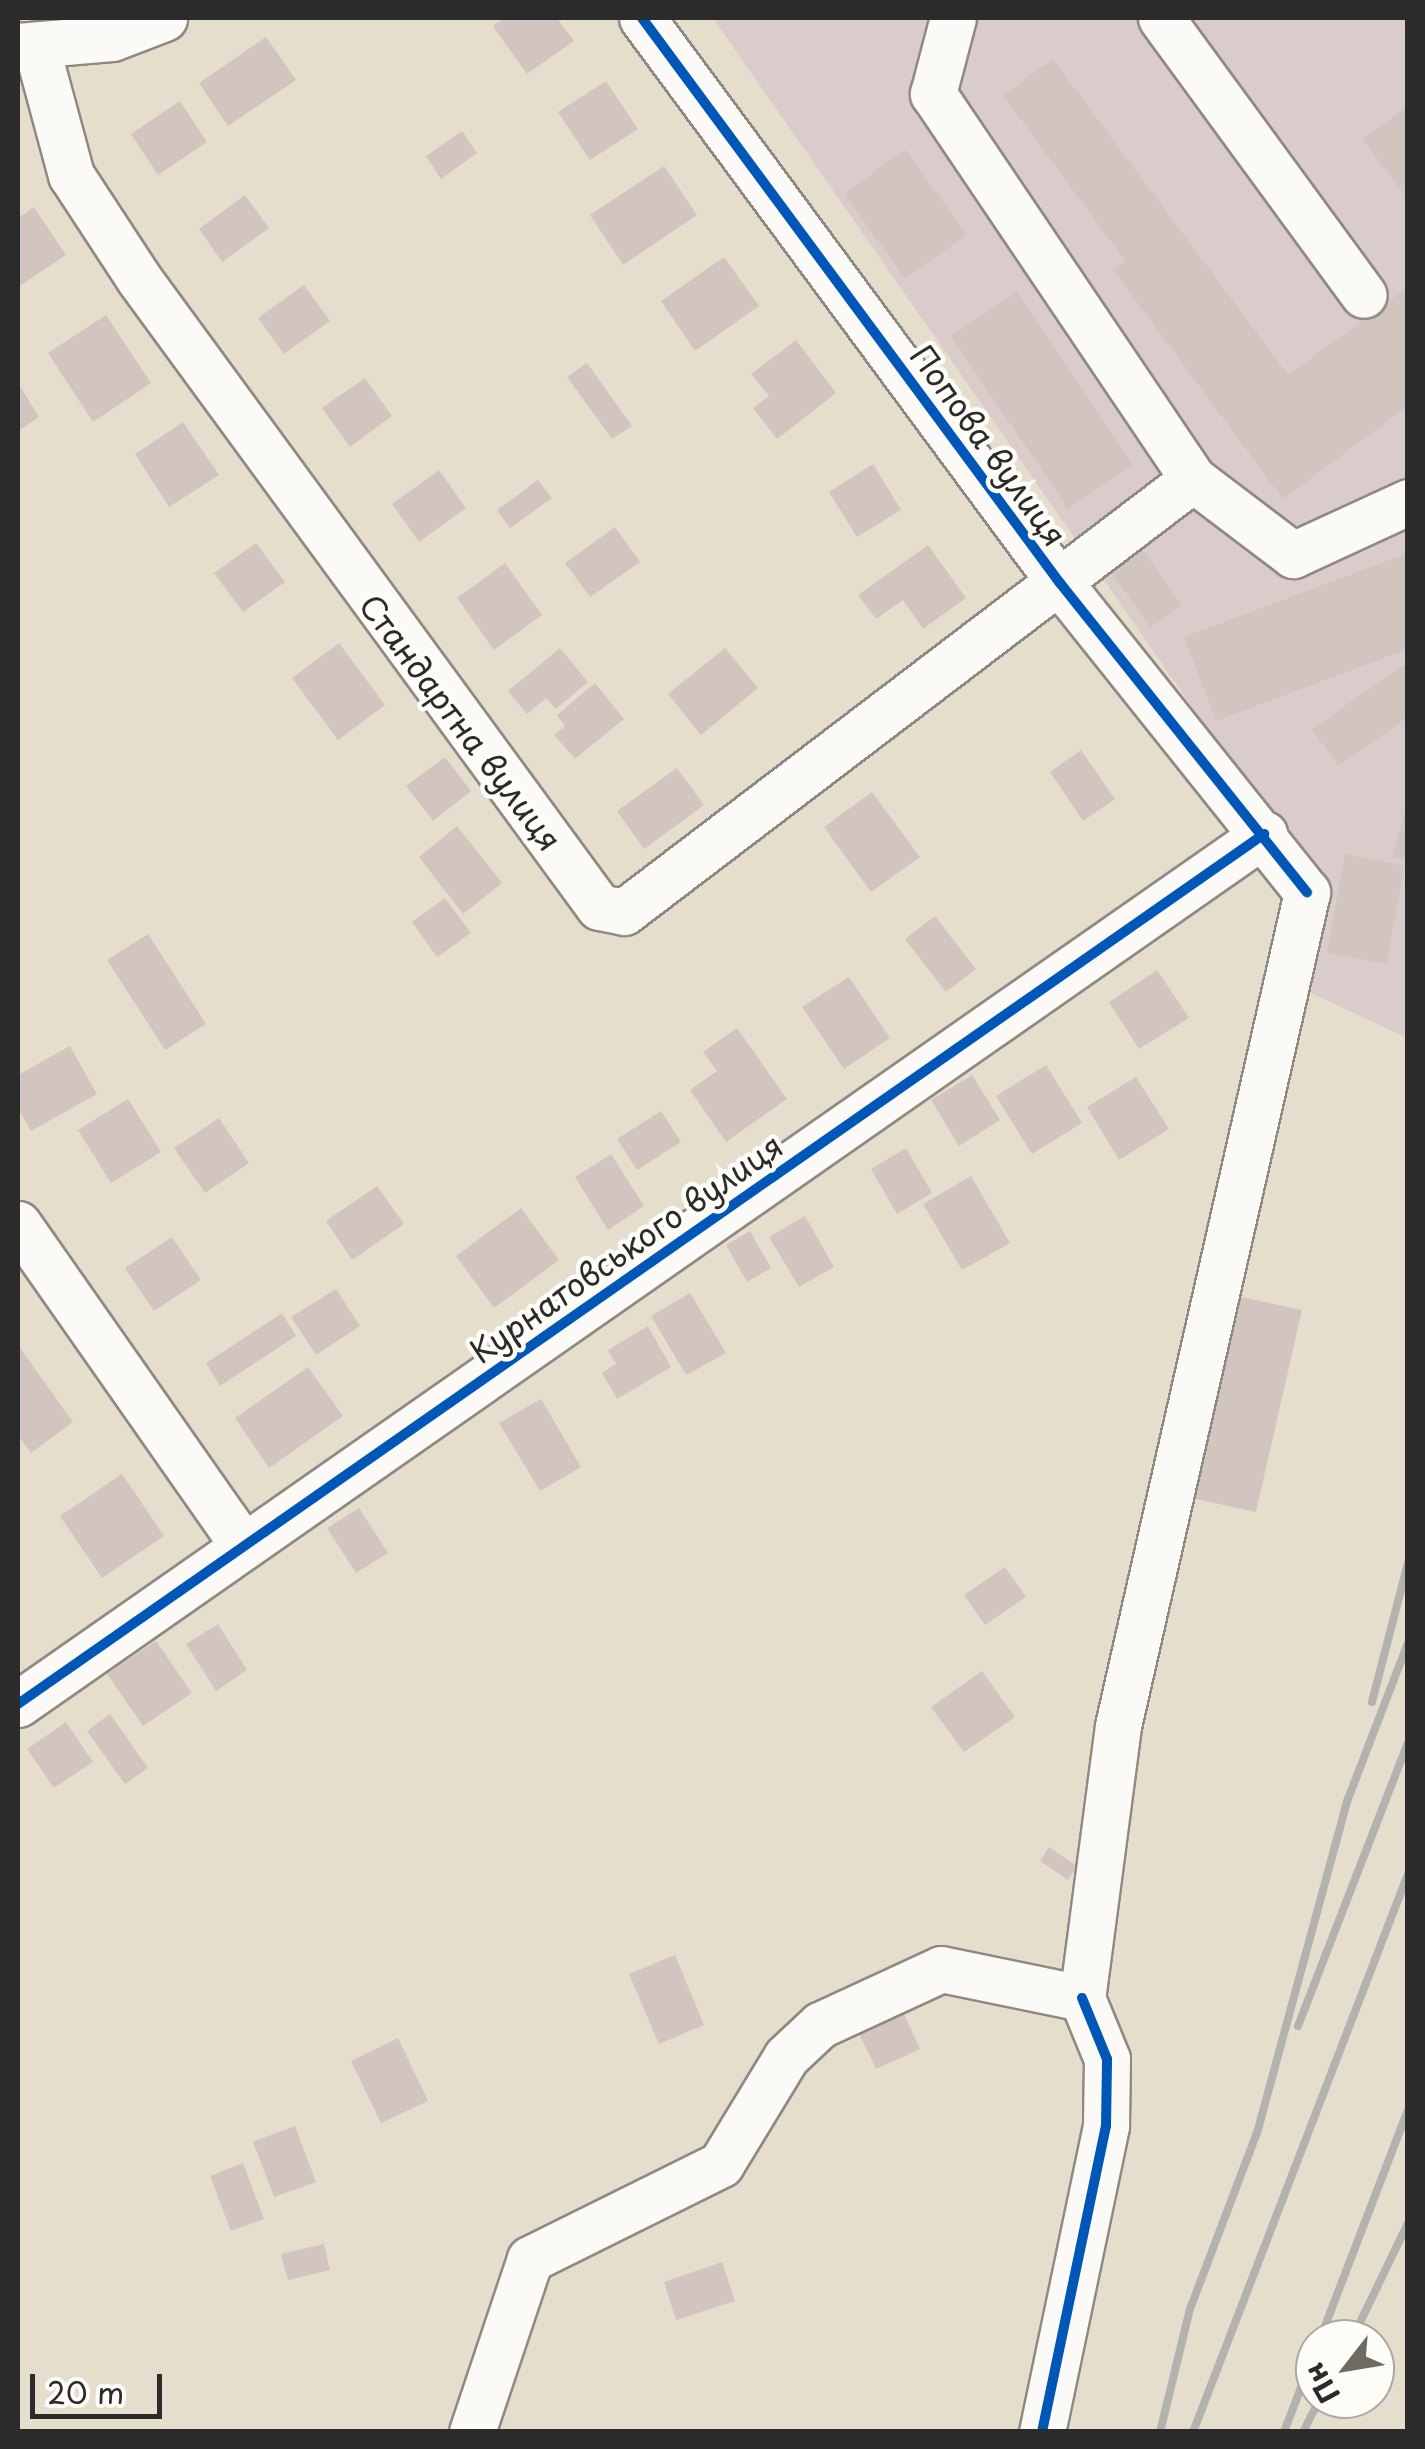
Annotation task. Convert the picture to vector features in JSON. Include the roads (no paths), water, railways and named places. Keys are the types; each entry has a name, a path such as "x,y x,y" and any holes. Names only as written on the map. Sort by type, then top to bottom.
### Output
{"street":[{"path":"27,48 112,38 164,18"},
{"name":"Попова вулиця","path":"642,18 1060,583 1308,892 1118,1726 1082,1998"},
{"path":"953,18 932,94 1193,478 1293,555 1408,502"},
{"path":"1161,18 1364,295"},
{"name":"Стандартна вулиця","path":"27,48 71,175 138,279 599,907 624,912 652,897 1193,478"},
{"name":"Курнатовського вулиця","path":"18,1704 1264,834"},
{"path":"18,1224 243,1545"},
{"path":"472,2432 530,2259 721,2164 786,2057 820,2025 941,1969 1082,1998 1107,2059 1106,2126 1042,2432"}],"railway":[{"path":"1372,1702 1408,1563"},
{"path":"1160,2432 1190,2309 1257,2133 1348,1799 1408,1643"},
{"path":"1298,2026 1408,1743"},
{"path":"1193,2432 1408,1874"},
{"path":"1328,2319 1408,2110"},
{"path":"1362,2319 1408,2223"},
{"path":"1284,2432 1295,2403"},
{"path":"1303,2432 1310,2419"}]}
